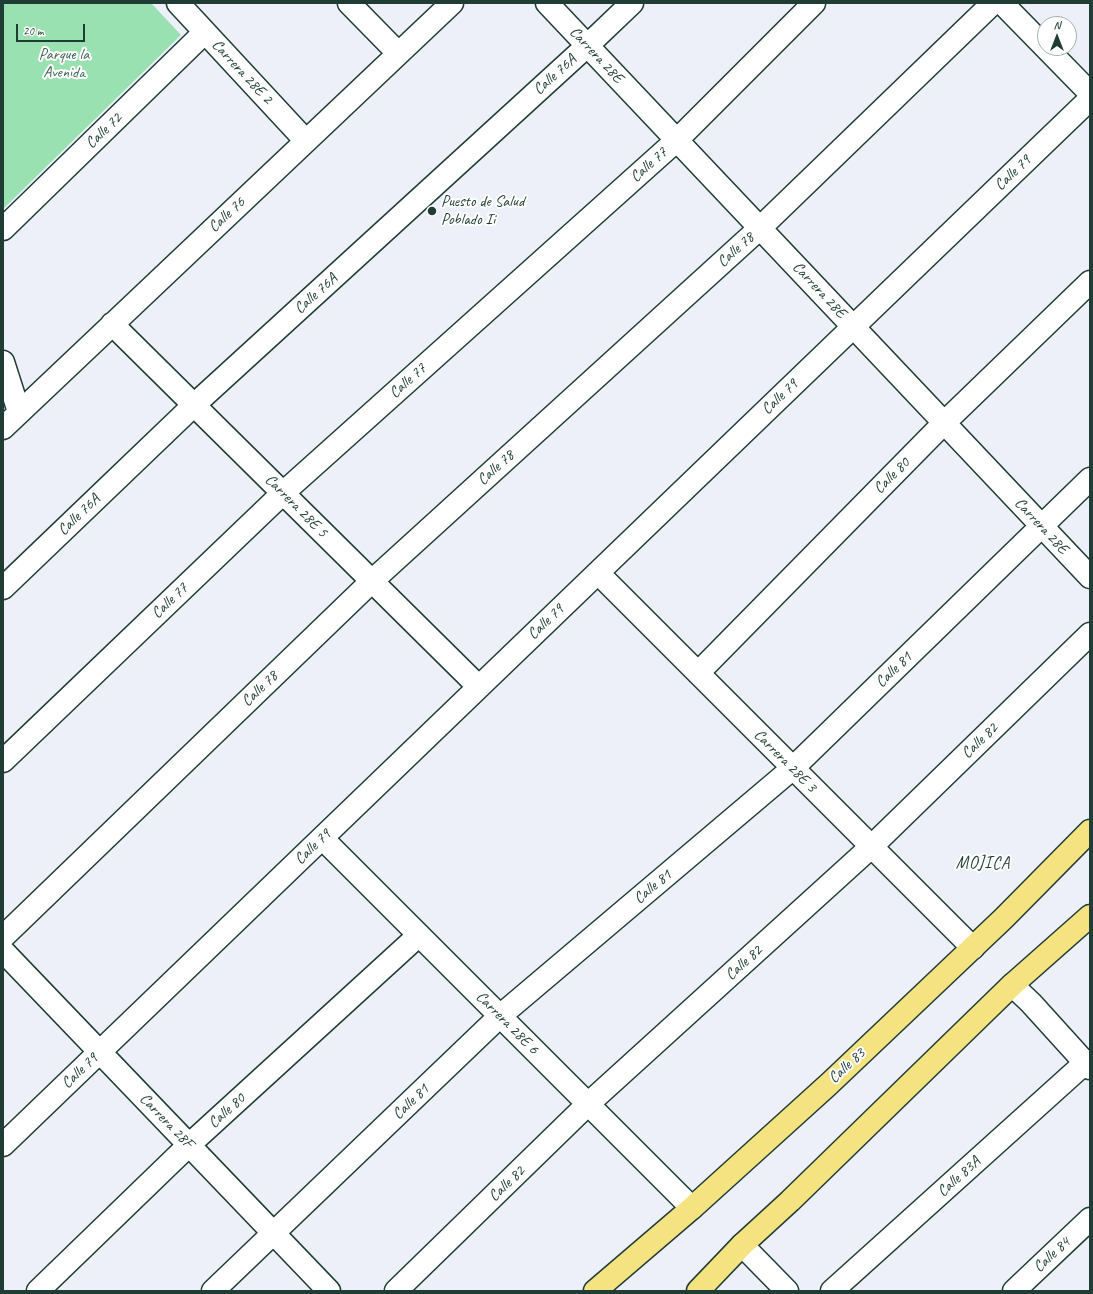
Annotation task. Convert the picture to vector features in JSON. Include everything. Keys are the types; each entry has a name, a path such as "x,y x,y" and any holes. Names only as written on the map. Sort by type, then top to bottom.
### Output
{"main road":[{"name":"Calle 83","path":"595,1291 692,1208 829,1084 1004,918 1090,831"},
{"path":"698,1291 742,1245 790,1201 1012,985 1090,916"}],"street":[{"name":"Carrera 28E 2","path":"178,3 306,141"},
{"path":"349,3 398,54"},
{"name":"Calle 76","path":"3,428 452,3"},
{"name":"Carrera 28E","path":"547,3 1090,577"},
{"name":"Calle 76A","path":"3,588 194,405 632,3"},
{"name":"Calle 77","path":"3,761 283,493 677,140 814,3"},
{"name":"Calle 78","path":"3,937 372,581 760,228 993,3"},
{"path":"1002,3 1037,40"},
{"name":"Calle 72","path":"3,229 205,32"},
{"path":"1053,56 1090,93"},
{"name":"Calle 79","path":"3,1145 1090,99"},
{"name":"Calle 80","path":"698,674 944,423 1090,282"},
{"name":"Carrera 28E 5","path":"112,324 479,687"},
{"path":"3,362 20,412"},
{"name":"Calle 81","path":"213,1291 500,1016 793,768 1090,479"},
{"name":"Carrera 28E 3","path":"598,573 973,948"},
{"name":"Calle 82","path":"396,1291 588,1104 872,847 1090,634"},
{"name":"Carrera 28E 6","path":"322,838 692,1208"},
{"name":"Calle 80","path":"38,1291 189,1145 419,935"},
{"name":"Carrera 28F","path":"3,951 329,1291"},
{"name":"Calle 83A","path":"832,1291 1088,1065 1012,985"},
{"name":"Calle 84","path":"1014,1291 1090,1219"},
{"path":"742,1245 787,1291"}],"green space":[{"name":"Parque la Avenida","path":"3,3 151,3 181,35 3,209"}],"place":[{"name":"Puesto de Salud Poblado Ii","path":"432,211"}],"district":[{"name":"MOJICA","path":"983,864"}]}
